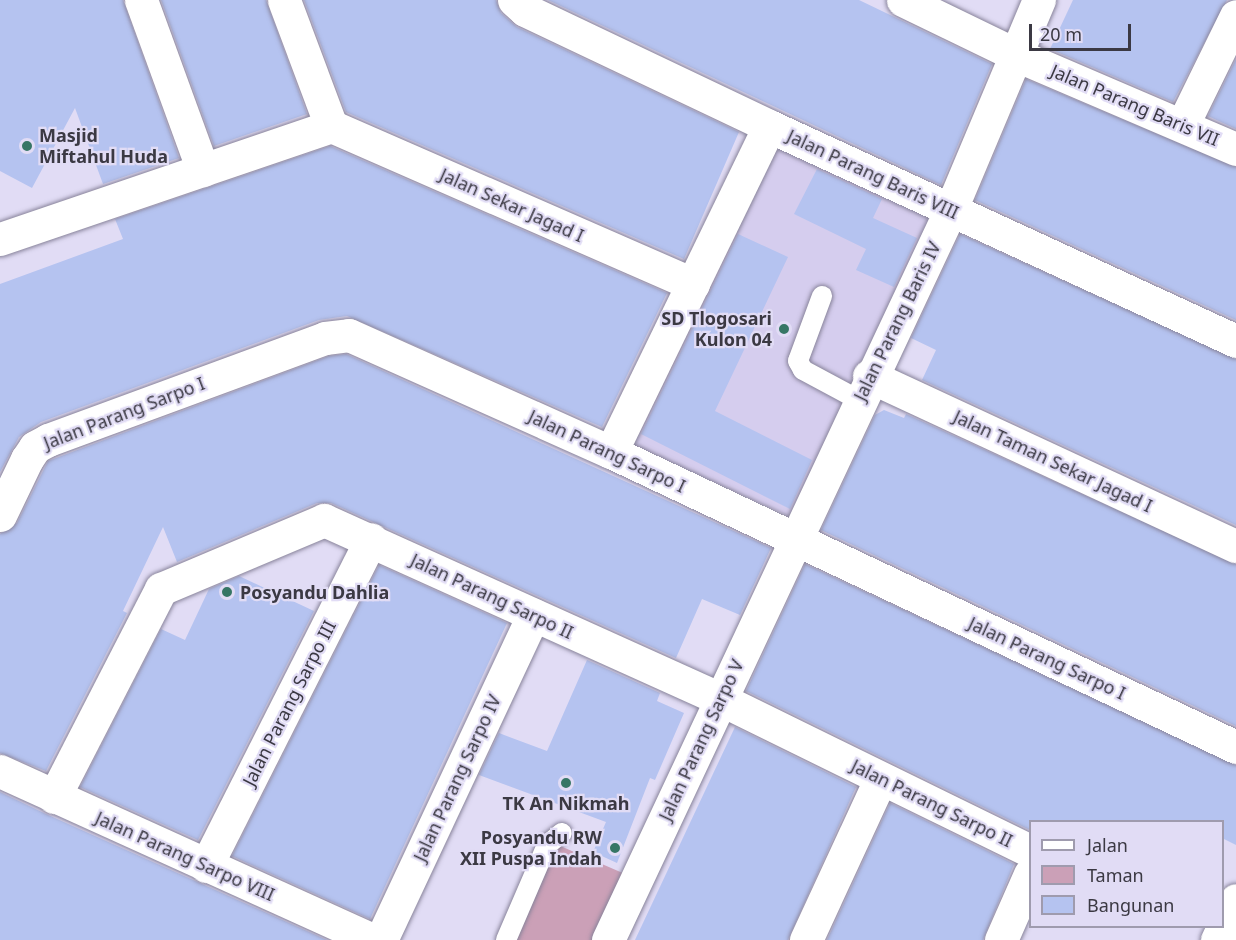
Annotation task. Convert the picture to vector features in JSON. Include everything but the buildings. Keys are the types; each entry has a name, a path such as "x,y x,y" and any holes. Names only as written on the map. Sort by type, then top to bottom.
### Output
{"street":[{"path":"141,0 203,170"},
{"path":"0,239 331,126 284,0"},
{"name":"Jalan Parang Baris VIII","path":"514,0 525,10 769,126 1236,341"},
{"name":"Jalan Parang Baris VII","path":"903,0 1014,54 1183,124 1236,149"},
{"name":"Jalan Parang Baris IV","path":"794,540 864,388 951,209 1038,0"},
{"path":"1183,124 1236,16"},
{"name":"Jalan Sekar Jagad I","path":"331,126 693,284"},
{"path":"611,452 769,126"},
{"name":"Jalan Parang Sarpo I","path":"0,515 27,459 35,447 48,440 325,338 348,334 611,452 1236,747"},
{"name":"Jalan Taman Sekar Jagad I","path":"864,388 1236,546"},
{"name":"Jalan Parang Sarpo II","path":"54,797 161,589 315,521 336,523 720,699 880,780 1029,851"},
{"name":"Jalan Parang Sarpo III","path":"206,866 371,539"},
{"name":"Jalan Parang Sarpo V","path":"608,940 794,540"},
{"name":"Jalan Parang Sarpo IV","path":"381,940 533,615"},
{"name":"Jalan Parang Sarpo VIII","path":"0,771 372,940"},
{"path":"806,940 880,780"},
{"path":"1001,940 1029,875"},
{"path":"1224,918 1236,900"}],"lane":[{"path":"822,296 800,348 798,361 803,369 864,388"},
{"path":"506,940 547,845 562,833"}],"shaded area":[{"name":"SD Tlogosari Kulon 04","path":"771,139 937,214 798,520 632,445"}],"green space":[{"path":"558,845 625,874 596,940 516,940"}],"place":[{"name":"Masjid Miftahul Huda","path":"27,146"},
{"name":"SD Tlogosari Kulon 04","path":"784,329"},
{"name":"Posyandu Dahlia","path":"227,592"},
{"name":"TK An Nikmah","path":"566,783"},
{"name":"Posyandu RW XII Puspa Indah","path":"615,848"}]}
